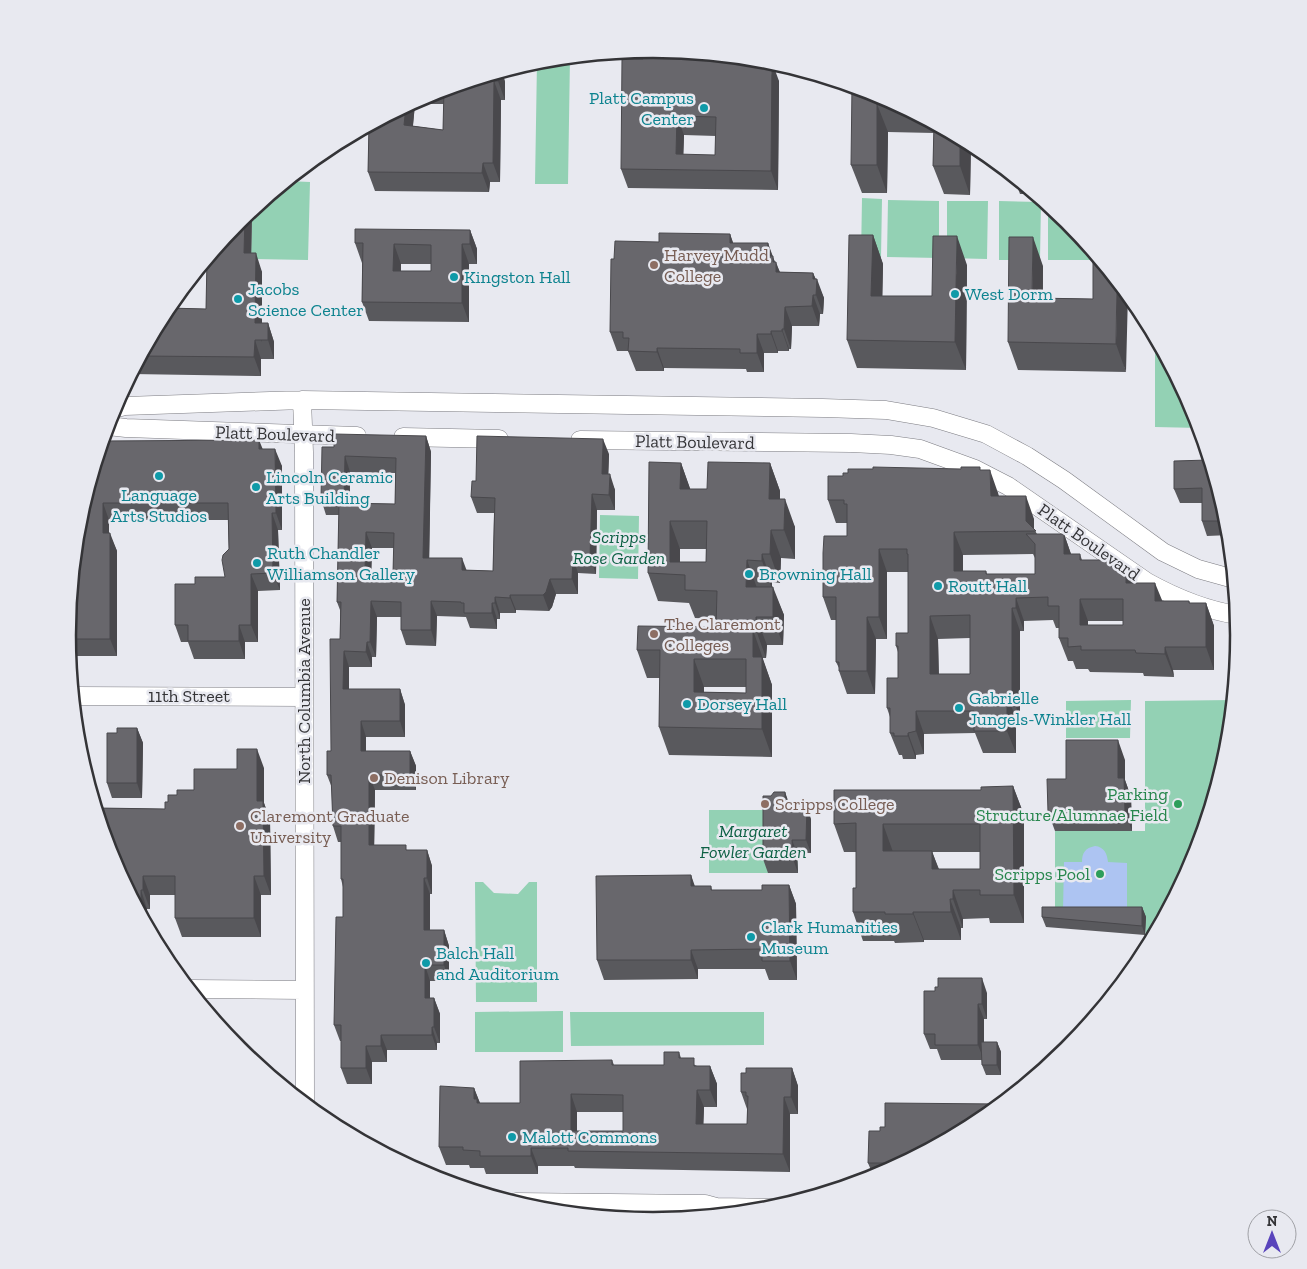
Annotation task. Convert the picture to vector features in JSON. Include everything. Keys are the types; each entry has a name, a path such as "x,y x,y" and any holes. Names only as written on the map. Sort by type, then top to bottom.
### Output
{"street":[{"name":"Platt Boulevard","path":"123,406 302,400 886,410 933,418 986,434 1019,451 1064,480 1163,552 1198,569 1227,577"},
{"name":"North Columbia Avenue","path":"302,400 304,1093"},
{"name":"Platt Boulevard","path":"115,427 303,436 372,437"},
{"path":"391,437 516,439"},
{"name":"Platt Boulevard","path":"564,440 858,444 920,448 976,469 1008,486 1147,582 1168,594 1212,610 1229,613"},
{"name":"11th Street","path":"80,696 304,696"},
{"path":"199,989 303,990"},
{"path":"554,1202 705,1204 727,1207"}],"green space":[{"path":"570,64 568,184 535,184 537,70"},
{"path":"297,181 310,182 308,260 251,259 252,220"},
{"path":"862,198 882,199 881,258 861,258"},
{"path":"888,200 939,201 939,258 887,257"},
{"path":"947,201 988,201 987,259 947,258"},
{"path":"999,201 1035,202 1041,207 1040,260 999,260"},
{"path":"1048,214 1062,226 1092,260 1048,260"},
{"path":"1155,350 1171,379 1192,428 1155,427"},
{"name":"Scripps Rose Garden","path":"600,515 639,516 638,579 599,578"},
{"path":"1131,700 1130,738 1066,738 1066,701"},
{"name":"Parking Structure/Alumnae Field","path":"1227,700 1211,784 1187,855 1171,890 1146,935 1145,917 1055,917 1055,831 1145,831 1145,701"},
{"name":"Margaret Fowler Garden","path":"709,810 776,810 797,853 798,873 709,873"},
{"path":"475,882 483,882 494,893 518,894 529,882 537,882 537,1002 476,1002"},
{"path":"563,1011 563,1052 475,1052 475,1012"},
{"path":"570,1012 764,1012 764,1045 571,1046"}],"water":[{"path":"1095,846 1104,851 1108,862 1127,863 1127,911 1063,911 1064,862 1082,862 1085,851"}],"building":[{"name":"Platt Campus Center","path":"622,59 691,59 729,62 772,70 771,171 621,169","holes":["677,116 716,117 715,155 676,154"]},
{"path":"498,79 498,81 494,81 493,163 483,163 482,173 368,172 369,133 405,114 404,125 443,130 444,97"},
{"path":"852,93 881,104 877,104 877,165 851,165"},
{"path":"934,131 960,146 960,166 933,166"},
{"name":"Jacobs Science Center","path":"245,226 244,253 256,253 255,323 268,323 268,340 255,340 254,357 149,356 178,308 206,309 207,270"},
{"path":"355,229 470,230 470,244 462,244 462,303 362,302 363,243 355,243","holes":["394,244 431,245 431,271 393,271"]},
{"path":"659,233 730,234 730,243 768,243 767,256 773,256 773,262 776,262 776,272 813,273 813,279 817,279 816,295 813,295 812,306 785,307 784,329 782,331 771,331 771,334 757,334 757,353 740,353 740,349 657,348 657,352 628,351 629,338 623,338 623,332 610,332 611,259 614,259 615,241 659,242"},
{"path":"849,235 873,235 871,296 932,296 933,236 957,236 955,342 847,340"},
{"path":"1009,237 1033,237 1032,298 1093,299 1093,261 1117,291 1116,344 1008,342"},
{"path":"334,434 426,436 423,558 462,558 462,570 493,571 495,498 471,497 472,481 476,481 477,436 603,439 602,474 610,474 609,495 592,494 590,558 573,558 572,579 550,579 546,592 543,595 510,595 510,598 495,597 495,603 492,603 492,613 464,613 464,603 431,601 431,630 401,630 401,602 371,601 370,642 367,642 366,652 344,651 343,689 400,689 400,721 361,721 361,751 410,751 410,775 369,775 369,845 406,845 406,850 427,850 427,878 424,878 424,930 444,930 444,965 425,965 425,998 434,998 434,1027 432,1027 432,1035 381,1035 381,1046 366,1046 366,1068 341,1068 341,1025 334,1025 336,917 343,917 343,879 341,879 341,826 333,826 331,775 327,775 327,751 331,751 330,639 340,639 341,602 337,602 339,503 395,504 396,458 345,456 344,500 321,499 322,447 334,447","holes":["366,532 394,533 393,573 365,572"]},
{"path":"259,440 259,449 275,449 276,513 272,513 273,573 251,574 251,625 239,625 239,641 188,641 188,625 175,625 175,584 195,584 195,577 225,577 222,560 223,555 229,549 228,503 103,503 103,533 110,533 110,639 76,639 81,559 96,485 110,441"},
{"path":"1203,460 1219,521 1202,521 1202,488 1174,489 1174,461"},
{"path":"649,462 681,463 680,489 707,489 708,462 770,463 769,499 785,499 784,530 771,530 770,554 762,554 762,561 747,560 746,587 773,587 773,617 756,617 756,630 753,630 753,657 762,657 762,729 659,727 660,650 637,650 638,626 716,627 717,591 685,590 685,575 648,573","holes":["670,521 707,521 706,562 670,562","694,659 746,659 746,693 694,692"]},
{"path":"873,467 961,469 961,467 980,467 980,470 990,470 991,496 1026,496 1026,521 1036,531 954,532 954,571 986,571 986,574 1035,574 1035,544 1026,534 1064,534 1064,554 1080,554 1080,560 1116,560 1116,565 1126,565 1126,583 1155,583 1155,601 1206,603 1206,647 1165,647 1165,654 1136,653 1135,650 1081,650 1081,646 1068,647 1068,638 1059,638 1059,606 1048,606 1048,597 1016,598 1016,608 1012,608 1012,696 1007,696 1007,731 974,731 974,711 916,711 916,731 908,733 908,736 894,736 894,733 890,733 890,708 887,708 887,678 898,678 896,633 908,633 907,549 879,549 879,617 867,617 867,671 839,671 839,662 836,662 836,597 823,597 824,536 847,536 847,504 844,504 844,500 828,500 828,476 843,476 843,473 848,473 848,469 873,469","holes":["1080,599 1123,599 1123,625 1080,625","970,615 970,674 930,674 930,616"]},
{"path":"117,728 137,728 137,783 107,783 107,733 117,733"},
{"path":"1066,740 1118,740 1118,778 1124,778 1125,812 1048,812 1047,779 1066,779"},
{"path":"237,749 257,749 257,801 263,801 264,876 254,876 254,918 175,918 175,876 143,876 141,899 120,855 103,808 165,809 168,795 177,795 177,790 194,790 194,769 237,769"},
{"path":"1013,786 1014,895 980,895 980,890 953,890 953,899 950,899 951,912 885,914 885,912 853,912 853,888 856,888 856,823 834,824 834,790 981,790 981,787","holes":["883,824 980,824 980,869 932,869 932,851 883,851"]},
{"path":"774,792 785,792 785,806 807,806 806,840 792,840 793,859 763,859 763,796 771,796"},
{"path":"691,875 691,886 711,886 711,890 762,890 762,885 789,885 790,961 762,961 762,949 691,950 691,960 597,960 596,876"},
{"path":"1042,907 1142,907 1142,926 1042,917"},
{"path":"938,978 982,978 982,1004 978,1004 978,1045 935,1045 935,1034 924,1034 924,991 935,991 935,987 938,987"},
{"path":"981,1042 997,1042 997,1065 982,1065"},
{"path":"664,1052 679,1052 679,1058 694,1058 694,1066 710,1066 710,1090 697,1090 696,1124 747,1124 748,1096 746,1096 746,1092 741,1092 741,1073 746,1073 746,1068 792,1068 791,1097 784,1097 783,1154 568,1151 568,1148 531,1148 531,1156 480,1156 480,1151 463,1150 463,1147 439,1147 440,1086 474,1088 474,1099 477,1099 477,1103 520,1103 520,1061 612,1060 612,1065 664,1065","holes":["571,1094 623,1095 623,1131 571,1131"]},
{"path":"885,1103 988,1104 942,1134 909,1152 884,1163 868,1163 869,1131 880,1131 880,1127 885,1127"}],"place":[{"name":"Platt Campus Center","path":"704,108"},
{"name":"Harvey Mudd College","path":"654,265"},
{"name":"Kingston Hall","path":"454,277"},
{"name":"West Dorm","path":"955,294"},
{"name":"Jacobs Science Center","path":"238,299"},
{"name":"Language Arts Studios","path":"159,476"},
{"name":"Lincoln Ceramic Arts Building","path":"256,487"},
{"name":"Ruth Chandler Williamson Gallery","path":"257,563"},
{"name":"Browning Hall","path":"749,574"},
{"name":"Routt Hall","path":"938,586"},
{"name":"The Claremont Colleges","path":"654,634"},
{"name":"Dorsey Hall","path":"687,704"},
{"name":"Gabrielle Jungels-Winkler Hall","path":"959,708"},
{"name":"Denison Library","path":"374,778"},
{"name":"Scripps College","path":"765,804"},
{"name":"Parking Structure/Alumnae Field","path":"1178,804"},
{"name":"Claremont Graduate University","path":"240,826"},
{"name":"Scripps Pool","path":"1100,874"},
{"name":"Clark Humanities Museum","path":"751,937"},
{"name":"Balch Hall and Auditorium","path":"426,963"},
{"name":"Malott Commons","path":"512,1137"}]}
